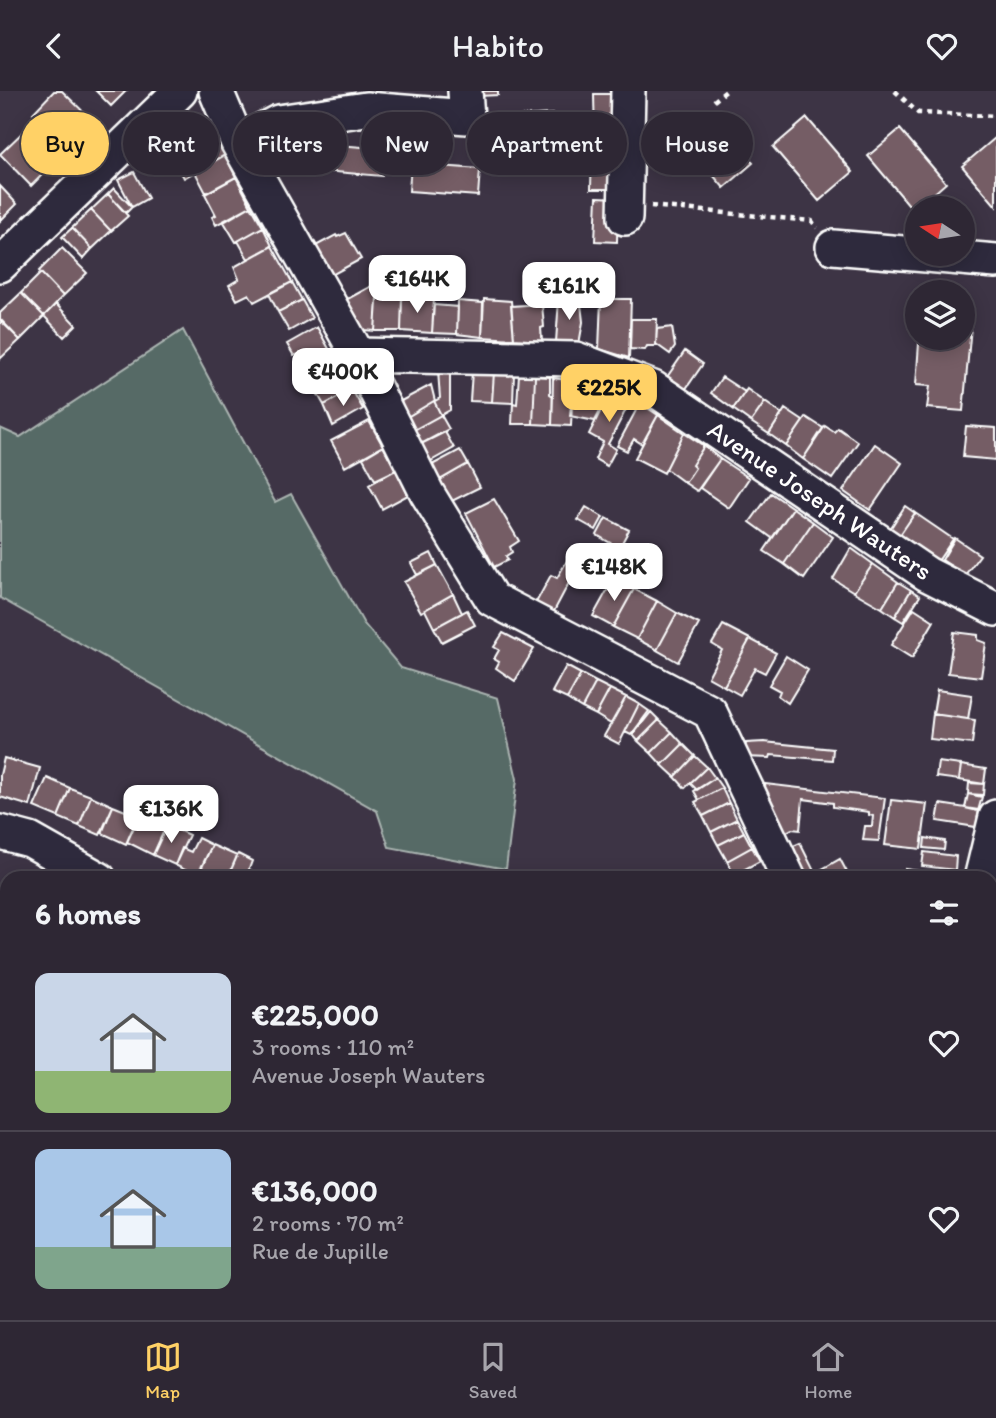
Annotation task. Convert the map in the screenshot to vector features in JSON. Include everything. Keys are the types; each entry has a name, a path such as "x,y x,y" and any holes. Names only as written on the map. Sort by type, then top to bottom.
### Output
{"street":[{"path":"0,265 180,91"},
{"path":"216,91 233,131"},
{"path":"346,112 366,109 467,117 465,91"},
{"path":"626,210 628,91"},
{"path":"256,175 358,355 427,492 492,599 710,712 785,871"},
{"path":"833,247 996,261"},
{"name":"Avenue Joseph Wauters","path":"358,355 576,359 653,388 927,574 996,608"},
{"path":"983,871 996,817"},
{"path":"0,832 30,840 85,871"}],"path":[{"path":"714,101 726,91"},
{"path":"895,91 918,113 996,115"},
{"path":"626,210 812,221 833,247"}],"green space":[{"path":"183,330 275,502 291,494 364,624 401,668 498,698 517,779 506,869 389,847 377,811 0,598 0,428 20,437"}],"building":[{"path":"54,91 62,91 84,112 34,112"},
{"path":"96,91 126,91 111,106"},
{"path":"478,91 498,91 498,95 479,96"},
{"path":"594,94 614,94 614,112 594,112"},
{"path":"807,118 853,172 819,201 773,147"},
{"path":"900,129 946,183 931,196 905,196 905,200 868,156"},
{"path":"21,134 21,175 42,175 31,186 0,154"},
{"path":"995,138 996,140 996,206 962,166"},
{"path":"219,145 225,155 219,158"},
{"path":"347,146 361,147 361,174 347,173"},
{"path":"225,155 236,177 206,193 197,175 219,175 219,158"},
{"path":"453,167 467,168 467,175 480,175 478,196 409,191 410,175 453,175"},
{"path":"136,175 148,198 132,207 118,180"},
{"path":"591,175 612,175 612,189 591,189"},
{"path":"713,175 739,175 724,188"},
{"path":"236,177 251,206 216,225 212,217 216,215 205,194"},
{"path":"0,186 17,204 0,221"},
{"path":"114,188 132,207 126,213 108,194"},
{"path":"108,194 128,216 111,231 91,210"},
{"path":"597,197 618,198 617,242 595,241"},
{"path":"251,206 263,227 236,242 224,222"},
{"path":"91,210 111,231 92,249 72,228"},
{"path":"263,227 272,246 248,259 238,241"},
{"path":"72,228 92,249 83,259 62,237"},
{"path":"346,233 361,259 328,277 312,248 336,235 337,237"},
{"path":"272,246 292,282 254,302 249,294 237,300 229,285 239,279 234,267"},
{"path":"62,248 87,273 63,296 39,271"},
{"path":"41,273 63,296 44,316 21,293"},
{"path":"292,282 302,300 278,312 269,294"},
{"path":"373,285 378,286 375,331 364,330 353,323 342,302"},
{"path":"21,293 44,316 20,340 0,320 0,313"},
{"path":"402,297 401,331 375,331 377,298"},
{"path":"402,297 434,298 432,333 401,331"},
{"path":"484,299 511,301 514,339 482,337"},
{"path":"559,299 581,304 583,322 579,344 556,342"},
{"path":"601,299 631,299 629,358 599,349"},
{"path":"302,300 312,318 289,331 278,312"},
{"path":"458,301 483,303 482,337 457,334"},
{"path":"56,304 76,325 64,337 44,316"},
{"path":"542,304 542,341 514,339 511,306"},
{"path":"434,305 458,307 457,334 432,333"},
{"path":"631,319 657,319 656,346 647,346 645,350 630,349"},
{"path":"2,321 20,340 0,359 0,323"},
{"path":"317,327 334,358 311,372 301,353 294,356 287,344"},
{"path":"672,327 675,347 670,354 656,344 657,329"},
{"path":"918,350 969,350 963,411 927,408 930,386 916,385"},
{"path":"685,351 703,364 685,390 667,377"},
{"path":"338,366 352,390 324,405 310,381"},
{"path":"438,371 450,371 450,410 441,415 434,401 407,417 399,402 431,385 435,401 440,398"},
{"path":"472,371 494,372 492,402 470,401"},
{"path":"494,372 514,373 513,403 492,402"},
{"path":"519,374 535,376 533,424 512,424 513,403 517,404"},
{"path":"535,376 550,377 550,394 553,396 552,425 533,424"},
{"path":"722,377 745,392 733,409 711,393"},
{"path":"553,378 573,381 571,426 552,425"},
{"path":"573,381 611,390 595,421 570,416"},
{"path":"747,389 765,402 751,422 733,409"},
{"path":"352,390 363,409 333,426 324,405"},
{"path":"611,390 631,400 608,444 616,449 607,466 595,459 603,442 589,434"},
{"path":"434,401 441,415 414,430 407,417"},
{"path":"765,402 782,414 769,434 751,422"},
{"path":"640,403 658,415 642,444 634,439 627,451 617,446"},
{"path":"785,409 803,421 786,446 769,434"},
{"path":"441,415 449,429 421,444 414,430"},
{"path":"658,415 684,433 664,473 635,458"},
{"path":"806,417 823,428 803,459 786,446"},
{"path":"369,421 383,446 345,467 331,441"},
{"path":"825,426 834,432 838,428 858,442 832,479 803,459"},
{"path":"966,426 996,428 996,460 963,457"},
{"path":"445,432 454,448 431,461 421,444"},
{"path":"684,433 704,446 685,483 666,469"},
{"path":"875,444 902,463 870,510 843,491"},
{"path":"383,446 396,470 375,480 363,458"},
{"path":"704,446 720,459 697,491 685,483"},
{"path":"460,450 468,464 440,480 432,465"},
{"path":"720,459 749,478 729,508 700,488"},
{"path":"468,464 480,487 450,502 440,480"},
{"path":"396,470 408,495 382,509 369,485"},
{"path":"771,493 793,508 772,538 750,522"},
{"path":"494,499 519,541 510,547 512,552 506,556 508,560 494,567 466,513"},
{"path":"905,506 915,513 900,535 890,529"},
{"path":"586,507 603,517 596,530 578,520"},
{"path":"793,508 813,522 784,564 764,551"},
{"path":"915,513 953,539 938,561 900,535"},
{"path":"606,518 629,530 619,548 597,535"},
{"path":"813,522 833,537 804,579 784,564"},
{"path":"955,538 980,555 965,575 942,560"},
{"path":"851,548 873,564 854,592 833,579"},
{"path":"431,553 437,565 417,575 411,563"},
{"path":"571,554 581,560 551,617 533,608 551,575 557,578"},
{"path":"873,564 898,582 882,608 854,592"},
{"path":"437,565 453,594 421,612 404,582"},
{"path":"614,578 634,589 613,627 593,616"},
{"path":"898,582 911,590 895,617 882,608"},
{"path":"634,589 657,601 637,639 613,627"},
{"path":"911,590 920,596 903,622 895,617"},
{"path":"453,594 462,613 434,628 425,610"},
{"path":"657,601 677,613 657,650 637,639"},
{"path":"914,608 934,621 912,658 891,645"},
{"path":"467,610 475,625 442,642 434,628"},
{"path":"677,613 699,624 678,662 657,650"},
{"path":"723,625 750,639 724,686 708,677 722,650 712,644"},
{"path":"954,632 978,635 978,640 986,643 981,677 948,673"},
{"path":"503,633 534,649 515,681 496,668 499,662 494,659 499,650 494,647"},
{"path":"750,639 776,653 765,673 755,668 740,695 724,686"},
{"path":"786,656 808,670 788,703 778,696 780,691 769,685"},
{"path":"566,666 581,674 567,699 552,692"},
{"path":"581,674 596,682 582,708 567,699"},
{"path":"596,682 610,689 596,715 582,708"},
{"path":"610,689 626,697 611,724 596,715"},
{"path":"937,690 972,695 968,719 933,714"},
{"path":"626,697 639,704 619,744 604,736"},
{"path":"639,704 649,711 631,735 625,732"},
{"path":"651,712 659,720 638,741 633,735"},
{"path":"933,714 975,720 972,744 930,739"},
{"path":"659,720 672,732 651,753 638,741"},
{"path":"672,732 683,744 662,765 651,753"},
{"path":"764,742 833,749 832,760 771,755 770,758 744,757 746,743"},
{"path":"683,744 695,756 675,777 662,765"},
{"path":"695,756 707,767 685,788 675,777"},
{"path":"4,758 40,768 30,806 0,797 0,775"},
{"path":"938,762 961,765 959,780 936,777"},
{"path":"961,765 986,769 984,784 959,780"},
{"path":"707,767 715,778 697,790 690,783"},
{"path":"47,778 70,788 58,817 34,807"},
{"path":"715,778 722,788 699,800 694,791"},
{"path":"969,783 984,784 983,795 968,794"},
{"path":"765,784 885,798 879,841 863,840 865,826 872,826 873,816 869,815 869,812 803,799 800,830 792,829 779,836 763,799"},
{"path":"70,788 91,796 79,826 58,817"},
{"path":"722,788 729,803 703,816 695,802"},
{"path":"968,794 982,797 978,811 965,808"},
{"path":"91,796 113,806 100,835 79,826"},
{"path":"891,800 927,804 921,849 885,845"},
{"path":"729,803 737,819 711,832 703,816"},
{"path":"940,804 979,810 976,827 937,821"},
{"path":"113,806 138,816 126,844 102,833"},
{"path":"141,812 167,824 153,855 127,842"},
{"path":"737,819 744,832 718,845 711,832"},
{"path":"167,825 189,835 175,865 153,855"},
{"path":"744,832 752,847 727,861 718,845"},
{"path":"198,838 212,845 199,871 187,871 175,865 182,848 191,852"},
{"path":"925,838 945,841 944,850 924,848"},
{"path":"800,843 814,871 797,871 786,849"},
{"path":"212,845 237,856 230,871 200,871"},
{"path":"752,847 760,861 741,871 732,871 727,861"},
{"path":"924,852 956,856 955,870 922,866"},
{"path":"238,854 252,861 249,869 252,871 231,871"},
{"path":"840,859 846,871 819,871"}]}
